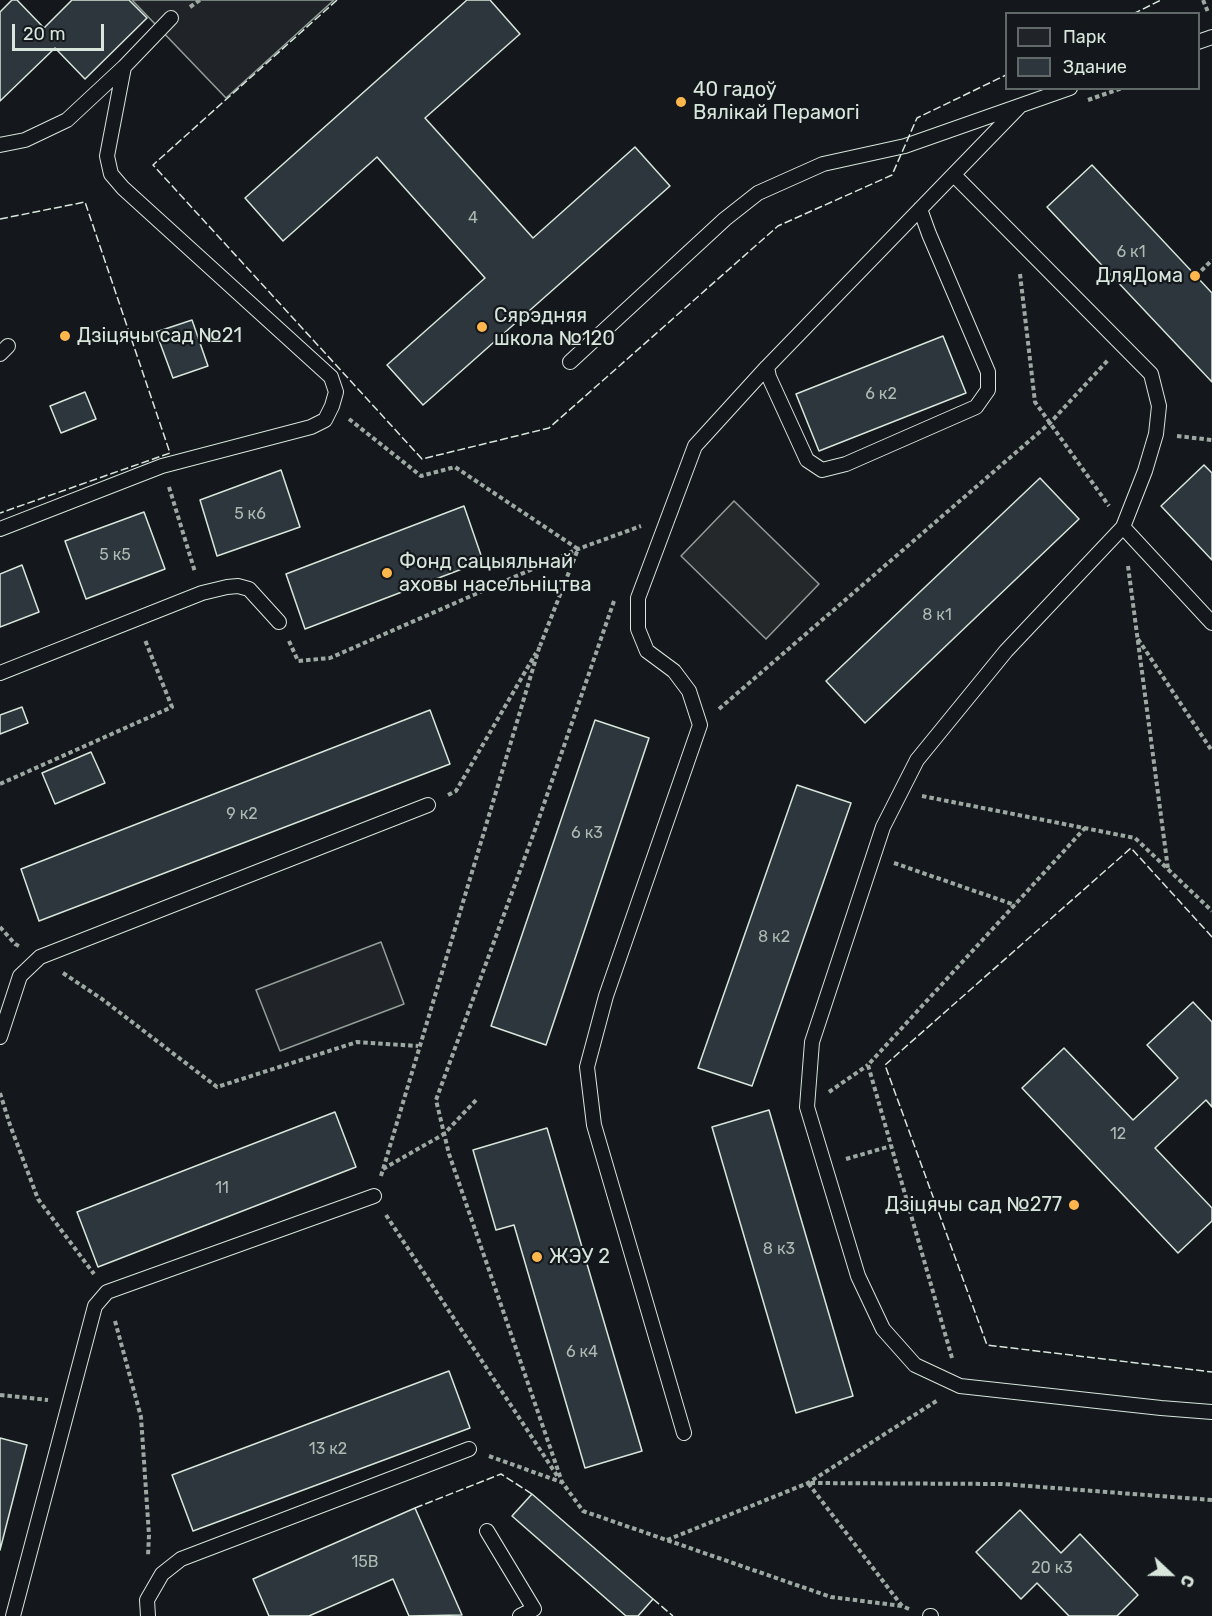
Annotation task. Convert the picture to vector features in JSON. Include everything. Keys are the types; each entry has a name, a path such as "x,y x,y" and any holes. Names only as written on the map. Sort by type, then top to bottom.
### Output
{"lane":[{"path":"0,145 25,140 67,120 124,68 171,18"},
{"path":"0,529 162,466 311,427 325,420 336,392 331,377 123,188 111,174 107,156 124,68"},
{"path":"570,362 726,219 758,193 823,164 905,146 1065,90"},
{"path":"684,1433 594,1125 587,1067 606,996 700,725 689,691 674,671 646,651 638,629 638,598 695,446 767,367 1019,107"},
{"path":"954,175 1151,374 1159,406 1156,434 1146,471 1123,527 1006,651 917,760 883,827 812,1042 807,1107 858,1276 883,1329 915,1365 960,1386 1212,1412"},
{"path":"767,367 769,377 807,460 822,470 846,464 976,407 988,390 988,372 928,234 920,209"},
{"path":"1123,527 1212,623"},
{"path":"0,673 202,593 226,587 238,586 249,589 279,622"},
{"path":"0,1036 20,976 40,957 428,805"},
{"path":"13,1616 95,1305 106,1292 374,1196"},
{"path":"148,1616 147,1600 162,1574 182,1559 469,1449"},
{"path":"487,1531 534,1609 520,1616"}],"path":[{"path":"1203,0 1208,12"},
{"path":"1196,276 1212,260"},
{"path":"700,725 1050,423 1123,344"},
{"path":"332,406 421,476 455,467 578,549"},
{"path":"1156,434 1212,440"},
{"path":"162,466 202,593"},
{"path":"279,622 298,661 330,658 578,549 668,515"},
{"path":"636,536 640,526"},
{"path":"477,1099 444,1134 383,1170 418,1046 540,645 578,549"},
{"path":"562,1482 448,1154 436,1100 536,827 618,591"},
{"path":"1138,638 1212,751"},
{"path":"0,784 172,707 146,645"},
{"path":"428,805 456,791 540,645"},
{"path":"902,792 1135,838 1212,910"},
{"path":"807,1107 868,1065 1085,828"},
{"path":"873,856 1015,905"},
{"path":"40,957 102,999 217,1087 357,1042 418,1046"},
{"path":"667,1540 808,1483 960,1386 868,1065"},
{"path":"0,1093 38,1199 106,1292 141,1417 149,1535 148,1557"},
{"path":"825,1165 891,1146"},
{"path":"374,1196 583,1511 831,1597 902,1606 930,1616"},
{"path":"0,1395 69,1403"},
{"path":"469,1449 562,1482"},
{"path":"808,1483 1002,1484 1212,1500"},
{"path":"808,1483 902,1606"}],"green space":[{"path":"132,0 334,0 226,98"},
{"path":"381,942 404,1004 280,1051 256,990"}],"shaded area":[{"path":"734,501 819,584 766,639 681,556"}],"building":[{"path":"12,0 17,0 44,28 72,0 129,0 147,18 85,79 55,48 0,101 0,12"},
{"path":"467,0 490,0 520,34 425,118 533,238 635,147 670,186 423,405 387,365 485,278 377,157 283,241 245,198"},
{"path":"1092,165 1212,293 1212,382 1047,207"},
{"path":"192,320 208,366 173,378 156,332"},
{"path":"943,336 966,393 819,451 796,394"},
{"path":"85,392 96,419 61,433 50,406"},
{"path":"1204,465 1212,473 1212,560 1161,506"},
{"path":"281,470 300,527 217,556 200,500"},
{"path":"1040,478 1079,519 865,723 826,681"},
{"path":"464,506 483,561 305,629 286,574"},
{"path":"144,512 165,569 86,599 65,541"},
{"path":"22,565 39,612 0,627 0,574"},
{"path":"22,707 28,723 0,734 0,715"},
{"path":"430,710 450,764 39,921 21,869"},
{"path":"595,720 649,738 546,1045 491,1026"},
{"path":"91,752 105,783 55,804 42,773"},
{"path":"797,785 851,803 752,1086 698,1068"},
{"path":"1193,1002 1212,1022 1212,1107 1206,1100 1155,1148 1212,1208 1212,1221 1178,1253 1022,1088 1064,1048 1133,1120 1178,1078 1147,1045"},
{"path":"769,1110 853,1396 796,1413 712,1127"},
{"path":"335,1112 356,1167 98,1267 77,1212"},
{"path":"547,1128 642,1451 585,1468 514,1225 496,1230 473,1150"},
{"path":"449,1371 470,1428 193,1531 172,1475"},
{"path":"0,1438 27,1445 0,1550"},
{"path":"532,1494 653,1599 638,1616 626,1616 512,1516"},
{"path":"415,1508 462,1615 409,1616 393,1579 309,1616 269,1616 253,1579"},
{"path":"1020,1510 1061,1553 1080,1534 1138,1595 1117,1616 1069,1616 1037,1583 1021,1599 976,1552"}],"fence":[{"path":"337,0 153,165 422,459 549,428 778,226 892,175 917,118 1005,75"},
{"path":"1137,12 1161,0"},
{"path":"0,219 85,202 170,453 0,513"},
{"path":"1212,937 1131,848 885,1065 987,1345 1212,1372"},
{"path":"415,1508 501,1474 532,1494"},
{"path":"653,1599 673,1616"}],"place":[{"name":"40 гадоў Вялікай Перамогі","path":"681,102"},
{"name":"ДляДома","path":"1195,276"},
{"name":"Сярэдняя школа №120","path":"482,327"},
{"name":"Дзіцячы сад №21","path":"65,336"},
{"name":"Фонд сацыяльнай аховы насельніцтва","path":"387,573"},
{"name":"Дзіцячы сад №277","path":"1074,1205"},
{"name":"ЖЭУ 2","path":"537,1257"}]}
